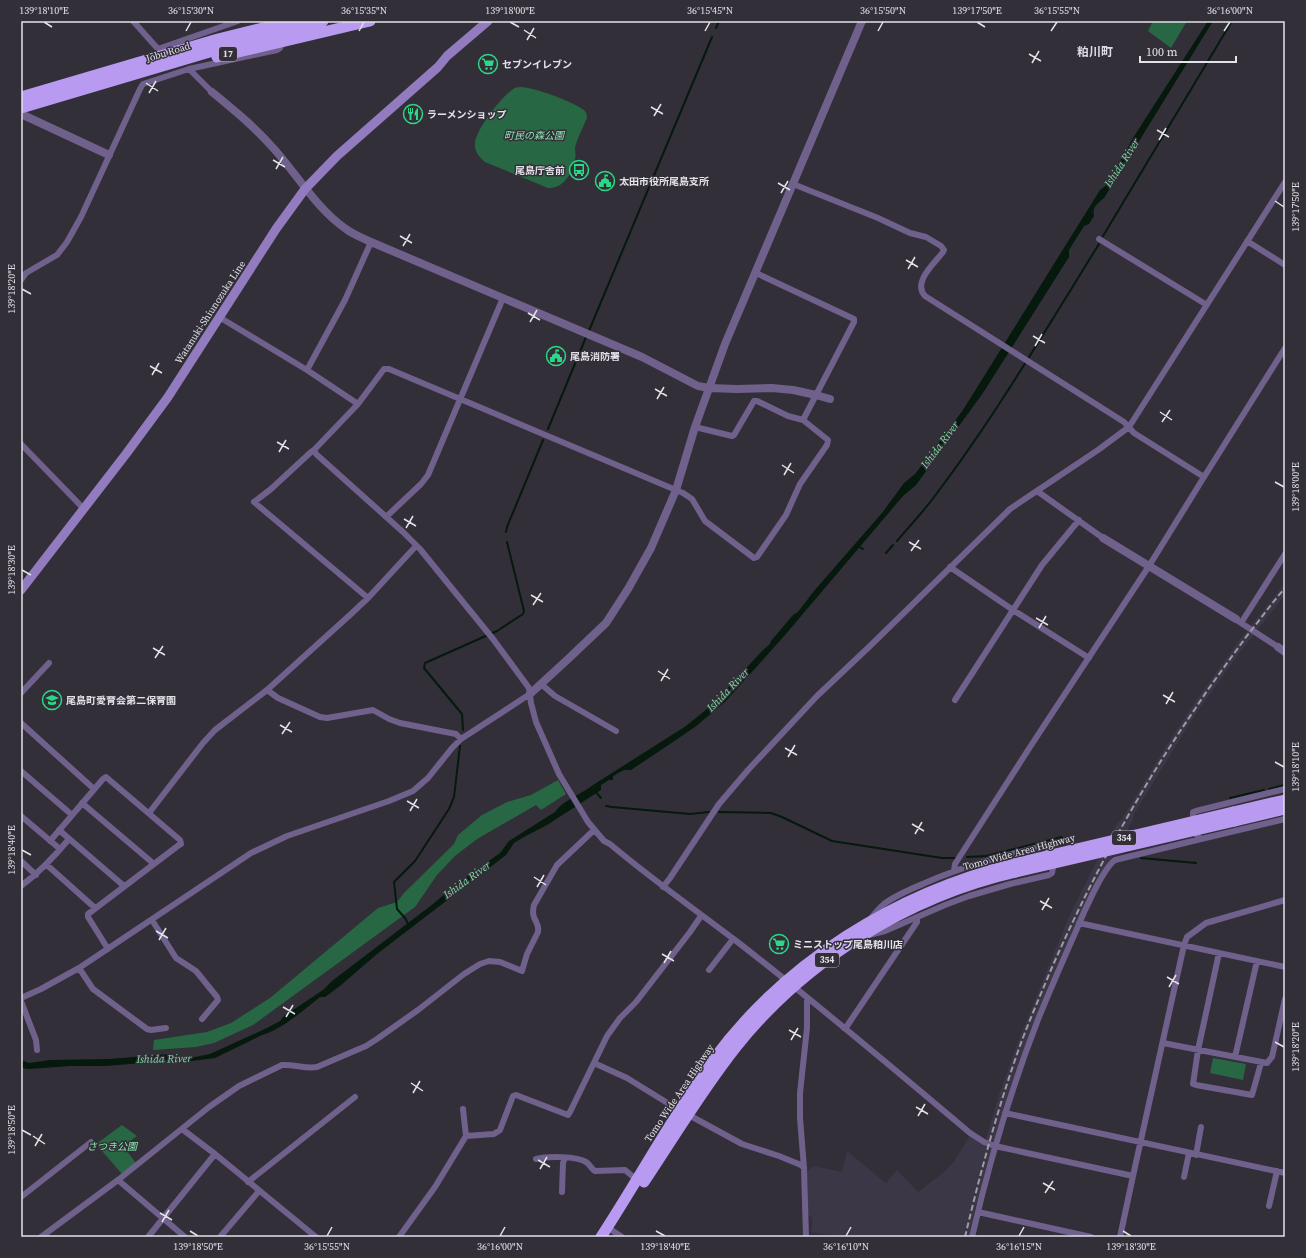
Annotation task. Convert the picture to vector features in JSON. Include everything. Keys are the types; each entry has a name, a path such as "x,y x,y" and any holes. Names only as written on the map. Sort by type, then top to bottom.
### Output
{"highway":[{"name":"17","path":"143,61 179,47 260,21"},
{"name":"Jobu Road","path":"21,97 218,39 292,21"},
{"name":"Jobu Road","path":"26,107 222,48 323,21"},
{"name":"17","path":"85,89 158,73 283,41 370,21"},
{"name":"Tomo Wide Area Highway","path":"1234,817 1285,800"},
{"name":"Tomo Wide Area Highway","path":"615,1235 638,1191 714,1060 733,1035 758,1008 790,984 826,961 893,910 952,883 974,875 1015,868 1234,817 1285,809"},
{"name":"Tomo Wide Area Highway","path":"601,1237 658,1146 684,1112"}],"main road":[{"name":"Watanuki-Shiunozuka Line","path":"21,590 168,397 276,229 305,189 337,156 438,67 447,56 488,21"},
{"name":"Watanuki-Shiunozuka Line","path":"438,67 450,60 495,21"}],"street":[{"path":"133,21 158,49 214,26 238,21"},
{"path":"37,1050 36,1040 21,1000 79,968 258,849 287,836 389,801 413,791 428,778 461,739 530,694 606,623 651,548 676,490 709,388 731,330 862,21"},
{"path":"21,280 26,273 56,255 67,242 141,86 145,83 189,69 277,50 280,48 283,41"},
{"path":"189,69 212,92 264,137 305,189 338,223 347,230 371,242 642,357 692,384 709,388 772,388 793,390 830,400"},
{"path":"26,107 33,120"},
{"path":"21,114 109,155"},
{"path":"663,887 719,804 748,770 817,696 1018,502 1098,450 1129,427 1285,182"},
{"path":"794,184 878,218 910,233 926,237 941,246 944,250 943,252 921,283 922,293 933,302 999,342 1124,422 1134,433 1204,476"},
{"path":"1099,239 1207,305"},
{"path":"1247,241 1285,265"},
{"path":"307,370 345,300 371,242"},
{"path":"756,274 854,319 854,322 803,420"},
{"path":"386,517 421,484 428,475 503,298"},
{"path":"219,317 307,370 358,404"},
{"path":"954,871 956,864 1149,566 1285,348"},
{"path":"368,598 254,502 314,450 358,404 385,368 676,490 692,500 701,516 708,524 754,558 757,557 786,515 800,484 827,445 828,440 803,420 788,416 757,401 754,401 734,436 696,427"},
{"path":"21,444 84,509"},
{"path":"314,450 316,454 416,546 489,634 529,688 536,722 559,774 583,814 604,841 610,844 663,887 790,984 882,1058 970,1133 984,1142 995,1146 1133,1176"},
{"path":"1037,491 1103,538 1238,621 1282,650"},
{"path":"955,700 1042,565 1079,520"},
{"path":"149,813 203,743 215,730 267,690 305,656 368,598 416,546"},
{"path":"1238,621 1285,554"},
{"path":"950,567 1013,610 1089,658"},
{"path":"21,693 49,663"},
{"path":"541,684 555,696 616,732"},
{"path":"267,690 278,698 320,717 327,718 373,710 394,721 456,734 461,739"},
{"path":"21,723 94,789"},
{"path":"21,771 72,815"},
{"path":"50,841 105,777 149,813 181,842 88,914 88,917 108,949"},
{"path":"1203,838 1197,836 1195,833 1193,812 1285,789"},
{"path":"82,803 154,864"},
{"path":"21,816 60,850"},
{"path":"972,1237 1005,1113 1039,1018 1080,923 1094,893 1112,861 1285,818"},
{"path":"59,830 124,886"},
{"path":"41,1237 118,1180 239,1086 255,1077 282,1065 289,1064 309,1068 317,1067 366,1046 418,1010 464,974 480,964 489,961 500,962 522,971 527,954 538,932 538,928 532,917 534,905 557,865 594,830"},
{"path":"21,886 47,865 69,839"},
{"path":"1043,846 1047,847 1053,868 1052,873 1049,875 969,896 917,917 879,933 865,930 882,906 916,887 954,871 1004,855 1043,846"},
{"path":"21,861 36,875"},
{"path":"47,865 95,908"},
{"path":"1120,1237 1187,937 1206,923 1285,900"},
{"path":"466,1136 494,1134 500,1130 513,1096 516,1095 568,1115 607,1036 620,1018 636,1002 701,916"},
{"path":"844,1028 848,1026 904,942 917,922 917,917"},
{"path":"152,920 176,958 196,971 217,997 218,1000 202,1019"},
{"path":"1080,923 1285,967"},
{"path":"709,970 733,939"},
{"path":"1219,953 1198,1050 1193,1084 1252,1095 1261,1063"},
{"path":"1235,1057 1257,961"},
{"path":"79,968 90,986 96,992 148,1029 166,1028"},
{"path":"1163,1043 1268,1064 1272,1057 1285,998"},
{"path":"806,1237 800,1093 807,1028 808,999"},
{"path":"594,1063 627,1078 742,1144 779,1156 801,1165 804,1168"},
{"path":"248,1182 355,1097"},
{"path":"399,1237 435,1187 466,1136 463,1109"},
{"path":"1005,1113 1285,1173"},
{"path":"1196,1154 1202,1127"},
{"path":"182,1129 215,1154 316,1237"},
{"path":"21,1197 91,1142"},
{"path":"1184,1177 1189,1153"},
{"path":"148,1237 215,1154"},
{"path":"536,1159 566,1158 585,1161 595,1171 625,1170 637,1180"},
{"path":"562,1192 563,1163 566,1158"},
{"path":"1269,1206 1277,1171"},
{"path":"118,1180 185,1237"},
{"path":"220,1237 259,1191"},
{"path":"978,1212 1091,1237"}],"shaded area":[{"path":"1285,583 1285,595 1240,652 1193,718 1134,814 1133,820 1093,890 1076,924 994,1141 987,1140 986,1139 999,1095 1018,1042 1068,919 1092,870 1118,822 1122,819 1168,743 1198,698 1239,641"},
{"path":"970,1136 978,1142 992,1148 969,1237 844,1237 810,1232 812,1229 812,1218 808,1215 807,1171 814,1166 842,1172 847,1151 886,1183 897,1170 918,1192 943,1173 953,1163"}],"green space":[{"path":"1153,21 1187,21 1171,48 1148,31"},
{"name":"町民の森公園","path":"521,87 534,89 563,99 584,110 587,114 587,118 575,147 575,158 572,170 563,183 554,188 548,188 485,162 475,149 475,143 480,129 491,112 510,92"},
{"path":"558,780 566,794 541,810 536,805 477,839 455,856 437,875 415,907 253,1025 214,1043 196,1047 153,1050 154,1040 207,1032 231,1023 270,998 378,908 397,902 404,893 454,844 458,835 482,815 507,802 531,795"},
{"path":"1213,1058 1246,1064 1243,1080 1210,1073"},
{"name":"さつき公園","path":"122,1125 137,1136 123,1146 136,1163 122,1174 96,1144"}],"water":[{"path":"1208,21 1213,21 1104,198 1096,206 1094,216 1089,224 1084,226 1069,250 1069,257 983,393 916,485 903,496 785,635 725,702 695,727 658,752 631,770 624,770 613,776 613,780 609,780 601,785 601,790 547,825 514,843 506,855 377,954 340,986 325,997 320,997 277,1029 215,1058 175,1063 167,1060 105,1066 21,1068 21,1060 29,1063 50,1060 109,1059 170,1054 190,1058 210,1054 267,1028 280,1021 284,1016 323,990 332,981 433,904 458,883 500,853 509,841 555,812 568,800 686,726 713,704 770,644 793,615 798,612 814,591 882,513 904,483 915,474 963,410 1100,190 1107,185 1133,138"}],"waterway":[{"path":"716,28 719,21"},
{"path":"1103,236 1232,21"},
{"path":"588,333 712,37"},
{"path":"897,541 931,501 976,439 1018,375 1099,244"},
{"path":"548,429 586,337"},
{"path":"506,532 543,440"},
{"path":"463,730 462,714 424,668 425,663 497,631 523,614 524,611 507,542"},
{"path":"886,553 893,545"},
{"name":"Ishida River","path":"858,546 863,549"},
{"path":"408,924 397,909 394,882 415,861 449,809 454,797 460,746"},
{"path":"1269,789 1285,785"},
{"path":"1230,798 1264,790"},
{"path":"595,791 601,798"},
{"path":"606,806 690,814 709,812"},
{"path":"719,812 771,813 832,841 942,858 955,858"},
{"path":"967,857 986,856 1062,837"},
{"path":"1141,858 1196,863"}],"railway":[{"path":"965,1237 994,1126 1019,1049 1065,938 1098,870 1135,804 1174,740 1246,637 1285,588"}],"place":[{"name":"セブンイレブン","path":"488,64"},
{"name":"ラーメンショップ","path":"413,114"},
{"name":"尾島庁舎前","path":"579,170"},
{"name":"太田市役所尾島支所","path":"605,181"},
{"name":"尾島消防署","path":"556,356"},
{"name":"尾島町愛育会第二保育園","path":"52,700"},
{"name":"ミニストップ尾島粕川店","path":"779,944"}],"district":[{"name":"粕川町","path":"1095,52"}]}
